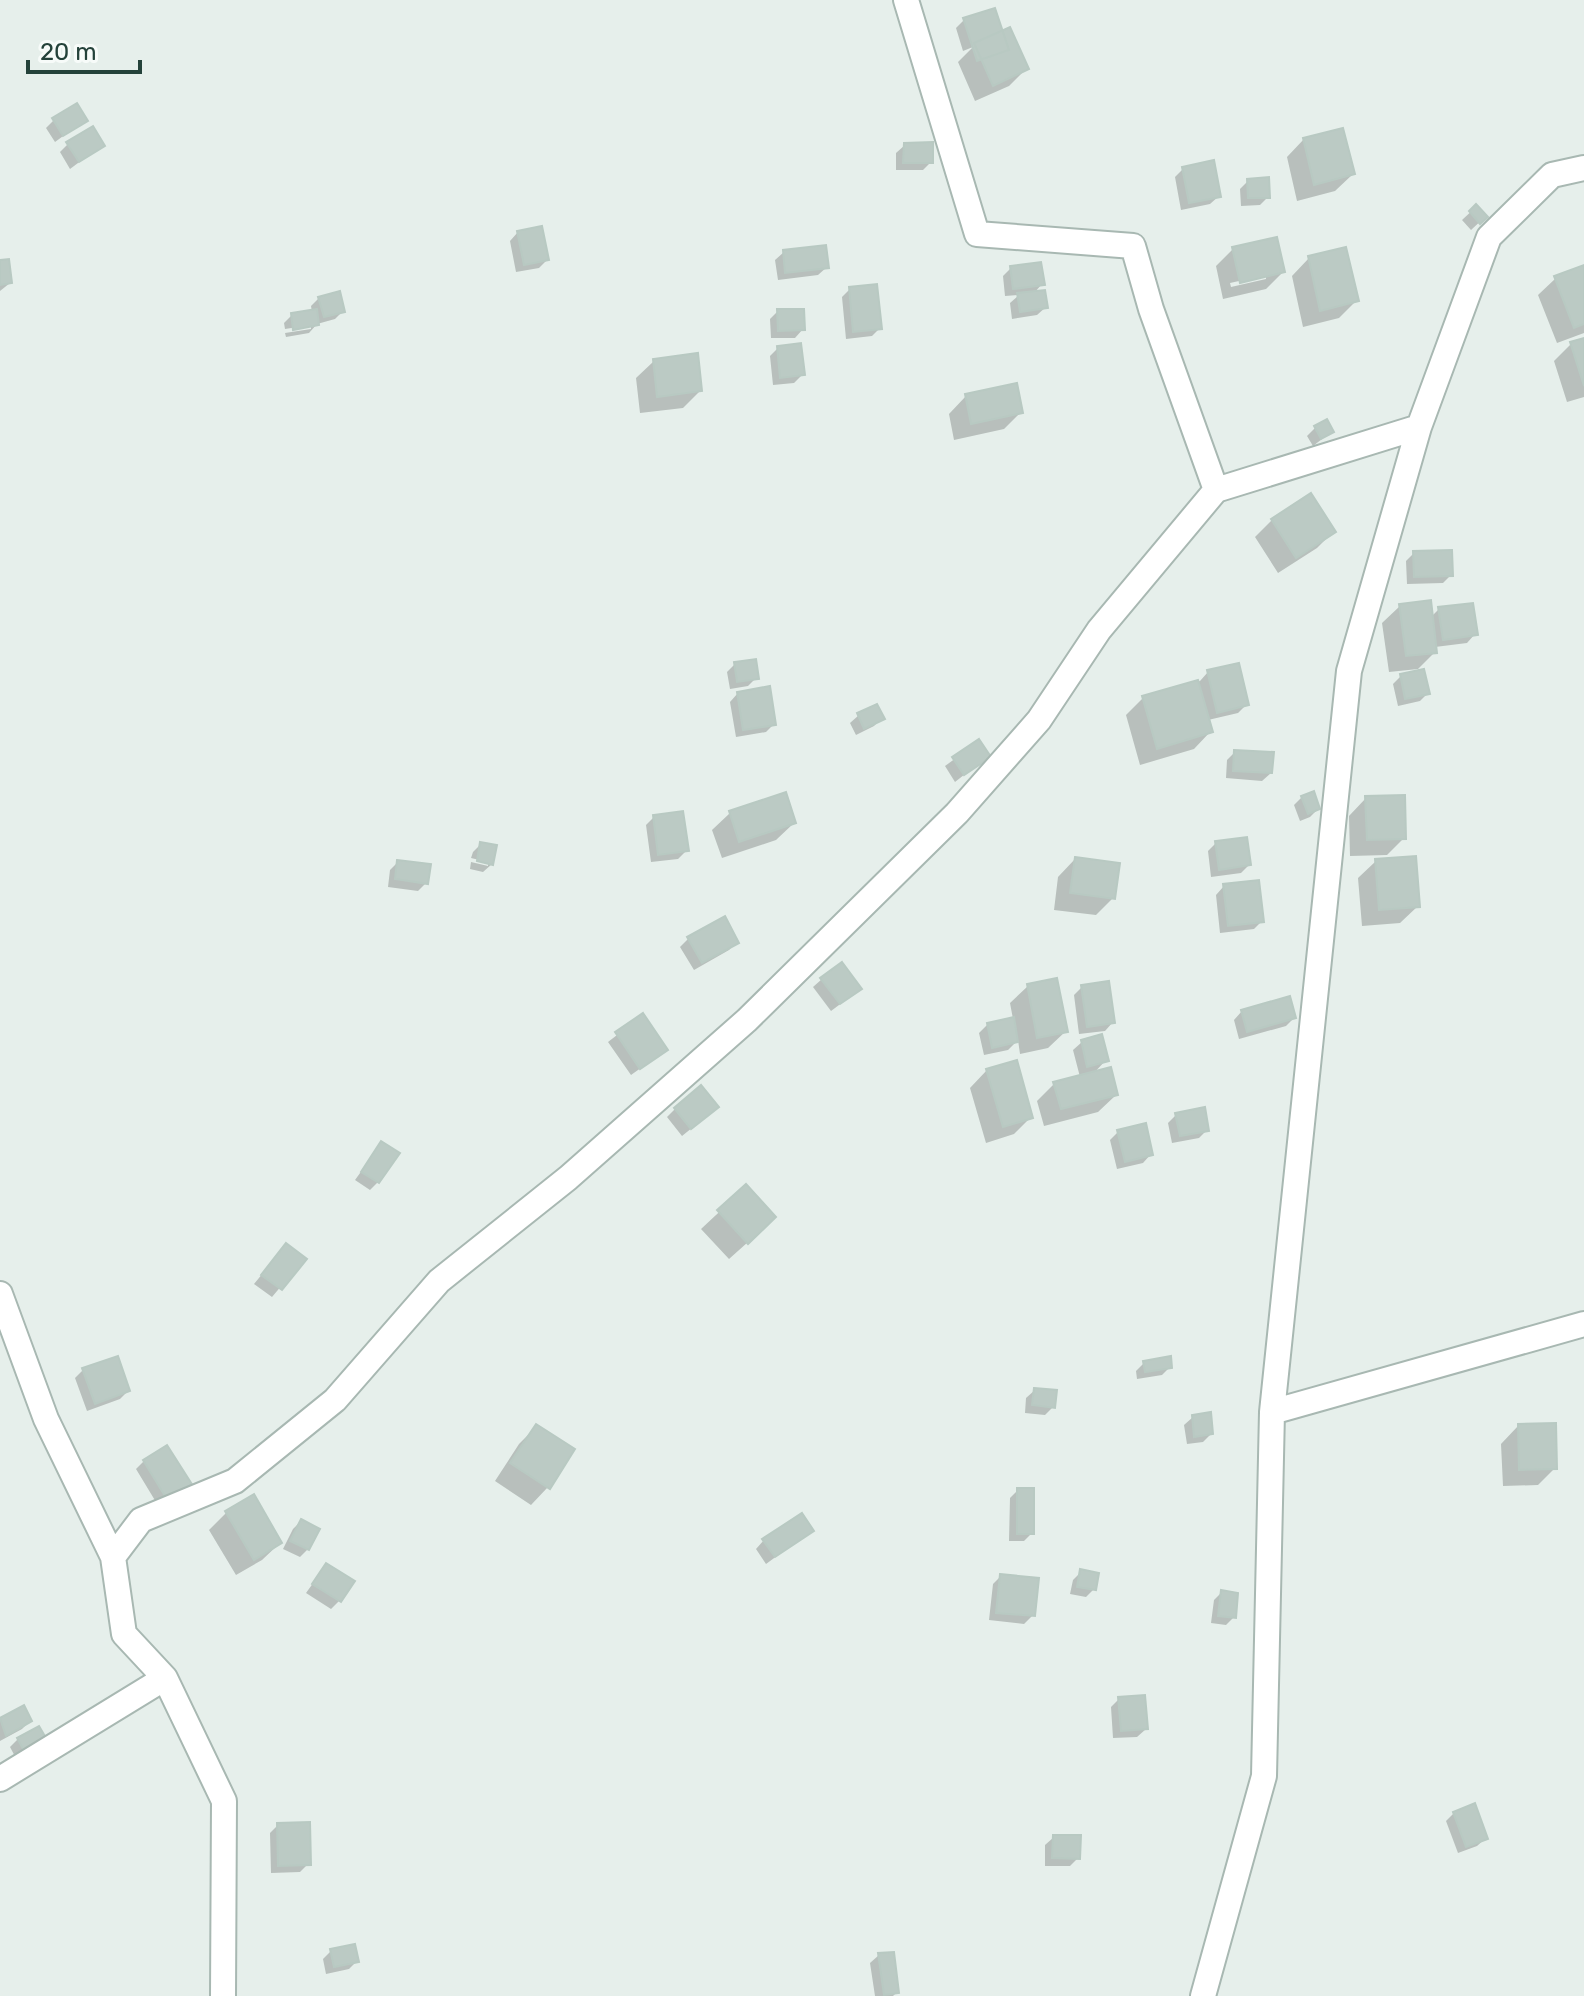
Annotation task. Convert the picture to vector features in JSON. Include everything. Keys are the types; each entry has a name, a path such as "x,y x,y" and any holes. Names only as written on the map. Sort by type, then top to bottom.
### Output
{"street":[{"path":"906,0 977,234 1133,246 1151,309 1216,490"},
{"path":"1203,1996 1264,1776 1272,1412 1349,671 1419,427 1489,237 1552,175 1584,168"},
{"path":"113,1557 141,1520 235,1481 335,1400 439,1281 568,1178 747,1020 957,813 1029,732 1099,630 1216,490 1419,427"},
{"path":"0,1294 46,1419 113,1557 124,1634 165,1678 224,1801 223,1996"},
{"path":"1272,1412 1584,1324"},
{"path":"0,1779 165,1678"}],"building":[{"path":"995,8 1009,50 977,61 963,18"},
{"path":"1010,27 1029,69 993,86 974,43"},
{"path":"77,103 88,121 63,136 52,118"},
{"path":"93,126 105,146 79,162 66,142"},
{"path":"1343,128 1355,174 1314,185 1303,138"},
{"path":"933,142 933,163 903,163 904,143"},
{"path":"1214,160 1221,197 1189,203 1182,167"},
{"path":"1269,177 1270,198 1248,198 1247,179"},
{"path":"1476,204 1488,217 1480,224 1469,211"},
{"path":"542,226 549,260 524,265 517,231"},
{"path":"1277,237 1285,272 1240,283 1232,247"},
{"path":"826,245 829,268 785,273 783,250"},
{"path":"1346,247 1359,301 1320,311 1308,256"},
{"path":"9,259 12,283 0,285 0,260"},
{"path":"1041,262 1045,285 1013,289 1010,266"},
{"path":"1584,265 1584,324 1574,328 1554,276"},
{"path":"877,284 882,329 853,332 849,287"},
{"path":"1045,290 1048,308 1020,312 1017,293"},
{"path":"340,291 345,312 324,317 318,297"},
{"path":"317,309 319,325 293,330 291,313"},
{"path":"777,309 804,309 805,330 778,331"},
{"path":"1584,338 1584,386 1570,342"},
{"path":"801,343 805,375 780,378 777,346"},
{"path":"698,353 702,391 657,397 653,359"},
{"path":"1017,383 1023,413 971,424 965,394"},
{"path":"1327,419 1334,432 1321,439 1314,426"},
{"path":"1311,493 1336,532 1296,558 1271,519"},
{"path":"1452,550 1453,576 1414,577 1413,551"},
{"path":"1431,600 1437,653 1406,656 1399,604"},
{"path":"1473,603 1478,635 1443,640 1438,607"},
{"path":"756,659 759,679 737,682 734,662"},
{"path":"1239,663 1249,705 1217,713 1207,670"},
{"path":"1424,669 1430,694 1405,699 1400,674"},
{"path":"1198,680 1213,732 1157,749 1142,696"},
{"path":"770,686 776,725 743,730 737,692"},
{"path":"877,704 885,719 864,729 857,713"},
{"path":"979,739 991,757 964,775 952,757"},
{"path":"1234,750 1274,752 1272,773 1233,771"},
{"path":"1314,791 1320,809 1308,814 1301,796"},
{"path":"786,792 796,823 739,842 729,811"},
{"path":"1405,795 1406,839 1367,840 1365,796"},
{"path":"683,811 689,851 658,855 653,815"},
{"path":"1247,837 1251,865 1219,870 1215,841"},
{"path":"480,842 497,845 493,865 477,861"},
{"path":"1416,856 1420,907 1379,910 1375,859"},
{"path":"1075,857 1120,863 1115,899 1070,893"},
{"path":"397,860 431,864 428,884 395,879"},
{"path":"1259,880 1264,922 1228,926 1223,884"},
{"path":"725,916 739,943 702,963 687,937"},
{"path":"842,962 862,989 840,1004 820,978"},
{"path":"1057,978 1068,1032 1037,1038 1027,984"},
{"path":"1109,981 1115,1023 1087,1027 1081,985"},
{"path":"1290,996 1296,1018 1247,1032 1241,1010"},
{"path":"643,1013 668,1050 640,1069 615,1032"},
{"path":"1014,1017 1018,1042 992,1048 987,1023"},
{"path":"1102,1034 1109,1061 1087,1067 1081,1040"},
{"path":"1017,1060 1033,1118 1003,1127 986,1069"},
{"path":"1111,1067 1118,1095 1061,1109 1053,1082"},
{"path":"701,1085 719,1107 691,1129 674,1108"},
{"path":"1205,1107 1209,1131 1180,1136 1175,1113"},
{"path":"1146,1123 1153,1155 1125,1162 1117,1130"},
{"path":"381,1141 400,1153 379,1183 361,1172"},
{"path":"746,1184 776,1217 748,1244 717,1210"},
{"path":"286,1243 307,1259 282,1290 261,1275"},
{"path":"118,1356 130,1391 95,1404 82,1368"},
{"path":"1171,1356 1172,1368 1145,1372 1143,1361"},
{"path":"1034,1388 1057,1390 1055,1408 1032,1405"},
{"path":"1211,1412 1213,1434 1194,1437 1192,1415"},
{"path":"1556,1423 1557,1469 1519,1470 1518,1424"},
{"path":"536,1424 575,1449 550,1489 510,1463"},
{"path":"167,1445 193,1486 168,1501 143,1460"},
{"path":"1017,1488 1034,1488 1034,1534 1017,1534"},
{"path":"254,1494 282,1543 254,1560 225,1511"},
{"path":"802,1513 814,1531 775,1557 762,1539"},
{"path":"301,1519 320,1529 309,1550 290,1541"},
{"path":"326,1563 355,1581 341,1602 312,1584"},
{"path":"1080,1569 1099,1573 1096,1590 1077,1587"},
{"path":"1000,1574 1039,1578 1035,1616 996,1613"},
{"path":"1221,1590 1238,1593 1236,1618 1218,1616"},
{"path":"1145,1695 1148,1729 1121,1731 1118,1697"},
{"path":"24,1705 32,1721 6,1736 0,1718"},
{"path":"39,1726 50,1745 28,1758 17,1738"},
{"path":"1475,1803 1488,1839 1466,1847 1453,1812"},
{"path":"310,1822 311,1865 278,1866 277,1823"},
{"path":"1053,1835 1081,1835 1080,1859 1052,1858"},
{"path":"355,1944 359,1962 334,1967 330,1949"},
{"path":"894,1952 899,1993 884,1995 878,1953"}]}
